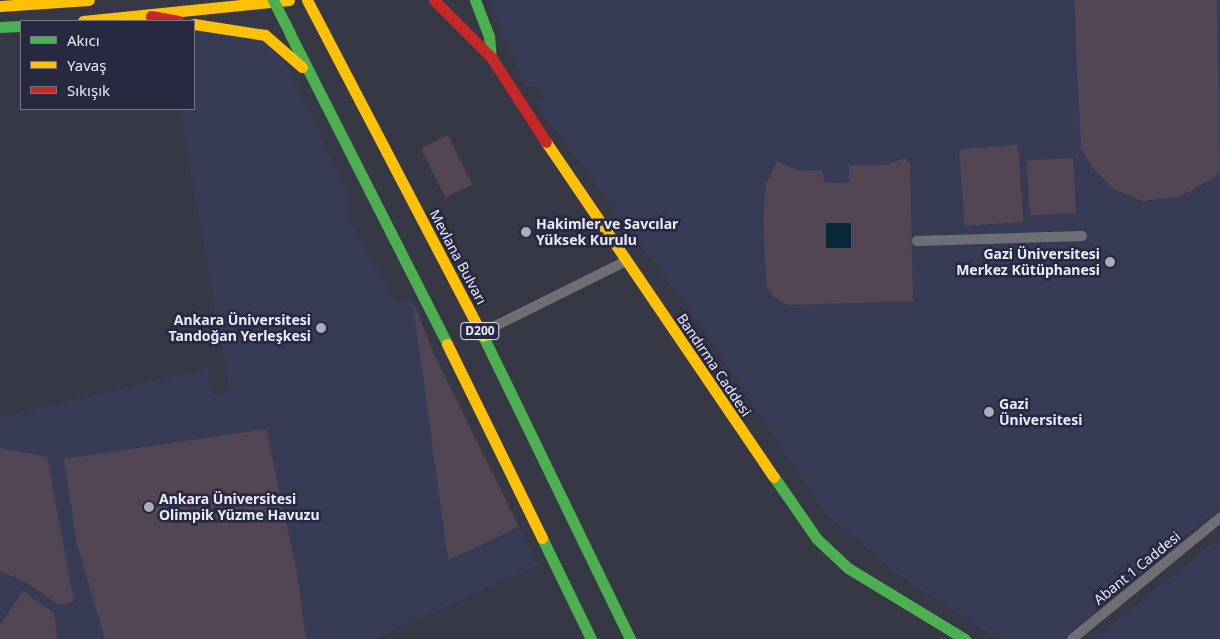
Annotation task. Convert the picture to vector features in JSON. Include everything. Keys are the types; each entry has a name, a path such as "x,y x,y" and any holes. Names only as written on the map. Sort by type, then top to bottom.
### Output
{"main road":[{"path":"0,6 88,0"},
{"name":"D200","path":"273,0 318,82 591,639"},
{"path":"97,20 151,16 289,0"},
{"name":"Mevlana Bulvarı","path":"307,0 481,334 630,639"},
{"name":"Bandırma Caddesi","path":"434,0 491,57 626,261 817,539 848,568 965,639"},
{"name":"Bandırma Caddesi","path":"475,0 489,36 491,57"},
{"path":"151,16 173,20"},
{"path":"195,24 266,35 318,82"},
{"path":"0,27 20,26"}],"street":[{"path":"917,241 1082,236"},
{"path":"481,334 626,261"},
{"name":"Abant 1 Caddesi","path":"1072,639 1220,518"}],"shaded area":[{"name":"Gazi Üniversitesi","path":"488,0 1220,0 1220,507 1063,639 999,639 901,577 827,515 695,318 534,101 542,97 536,86 526,87"},
{"path":"1074,0 1217,0 1220,171 1213,178 1181,196 1143,201 1113,189 1091,166 1081,148"},
{"name":"Ankara Üniversitesi Tandoğan Yerleşkesi","path":"195,31 265,41 288,67 349,197 343,208 394,301 413,302 434,354 538,565 374,639 0,639 0,417 208,368 211,394 230,392 180,110 195,110"},
{"path":"448,135 472,184 445,198 421,148"},
{"path":"1018,145 1023,222 965,226 959,149"},
{"path":"905,158 910,164 913,301 787,305 774,297 767,288 763,221 766,184 777,161 799,171 822,170 824,182 849,183 849,165 886,165"},
{"path":"1073,158 1076,213 1030,215 1027,160"},
{"path":"826,223 851,223 851,248 826,248"},
{"path":"413,302 434,354 519,527 448,560"},
{"path":"266,429 297,572 306,639 105,639 77,544 64,459"},
{"path":"0,448 47,457 74,601 59,605 27,583 0,571"},
{"path":"1220,537 1220,639 1094,639"},
{"path":"23,591 54,613 57,639 0,639 0,625"}],"traffic: fast":[{"path":"273,0 290,34"},
{"path":"475,0 489,36 491,57"},
{"path":"0,27 20,26"},
{"path":"290,34 447,344"},
{"path":"483,336 630,639"},
{"path":"774,477 817,539 848,568 965,639"},
{"path":"542,538 591,639"}],"traffic: slow":[{"path":"0,6 89,0"},
{"path":"93,20 289,0"},
{"path":"307,0 483,336"},
{"path":"195,24 265,35 302,67"},
{"path":"546,142 774,477"},
{"path":"447,344 542,538"}],"traffic: jam":[{"path":"434,0 491,57 546,142"},
{"path":"151,16 173,20"}],"place":[{"name":"Hakimler ve Savcılar Yüksek Kurulu","path":"526,232"},
{"name":"Gazi Üniversitesi Merkez Kütüphanesi","path":"1110,262"},
{"name":"Ankara Üniversitesi Tandoğan Yerleşkesi","path":"321,328"},
{"name":"Gazi Üniversitesi","path":"989,412"},
{"name":"Ankara Üniversitesi Olimpik Yüzme Havuzu","path":"149,507"}]}
